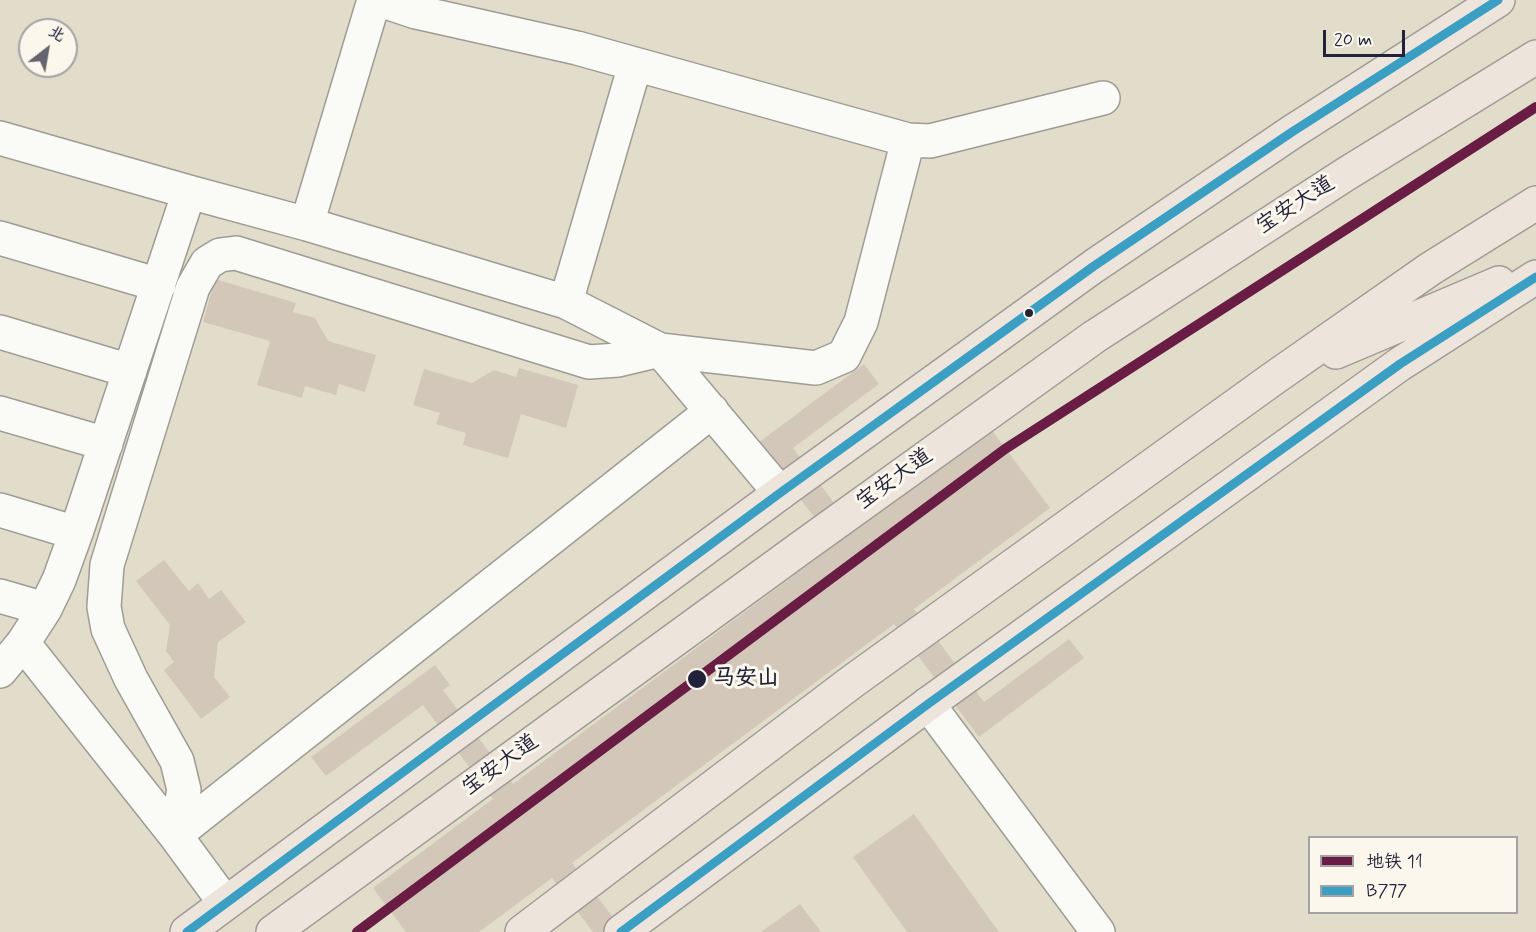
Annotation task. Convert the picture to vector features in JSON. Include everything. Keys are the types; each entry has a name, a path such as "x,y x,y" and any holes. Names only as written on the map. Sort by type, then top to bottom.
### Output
{"main road":[{"path":"187,932 780,493 1094,266 1292,132 1492,2"},
{"name":"宝安大道","path":"273,932 1094,337 1346,174 1536,57"},
{"path":"522,932 853,681 1274,378 1430,269 1536,203"},
{"path":"1274,378 1536,267"},
{"path":"621,932 928,704 1400,364 1536,277"}],"street":[{"path":"307,224 374,0"},
{"path":"380,0 416,12 577,48 908,140 930,141 1103,98"},
{"path":"566,302 635,65"},
{"path":"0,138 307,224 566,302 660,350 780,493"},
{"path":"176,835 184,790 177,761 131,679 108,629 104,607 107,565 193,287 207,263 220,255 236,253 589,362 618,360 660,350 816,368 844,356 861,322 908,140"},
{"path":"0,671 23,643 45,609 59,580 189,192"},
{"path":"0,238 159,285"},
{"path":"0,332 130,371"},
{"path":"176,835 712,411"},
{"path":"0,413 106,444"},
{"path":"0,510 76,533"},
{"path":"0,596 45,609"},
{"path":"23,643 176,835 225,903"},
{"path":"928,704 1098,932"}],"building":[{"path":"215,279 296,303 293,312 315,318 328,341 376,355 365,392 339,384 336,395 305,386 302,398 257,385 270,341 203,322"},
{"path":"864,364 879,384 793,448 855,531 991,429 1050,508 914,609 984,702 1069,639 1084,658 979,737 894,624 572,863 624,932 593,932 552,878 479,932 406,932 373,888 493,799 423,705 326,776 311,757 435,665 450,685 443,690 513,784 835,545 758,443"},
{"path":"519,368 578,385 566,428 521,414 508,458 463,445 466,433 436,424 440,413 413,405 424,369 472,383 494,370 516,377"},
{"path":"164,560 189,591 198,583 209,599 221,590 246,622 218,642 214,677 230,697 201,719 164,670 174,662 166,651 170,625 136,581"},
{"path":"914,814 999,932 907,932 853,857"},
{"path":"800,904 821,932 761,932"}],"metro line":[{"name":"11","path":"357,932 1005,449 1536,107"}],"transit line":[{"name":"B777","path":"187,932 780,493 1094,266 1292,132 1498,0"},
{"name":"B777","path":"621,932 928,704 1400,364 1536,277"}],"place":[{"name":"马安山","path":"697,679"}]}
